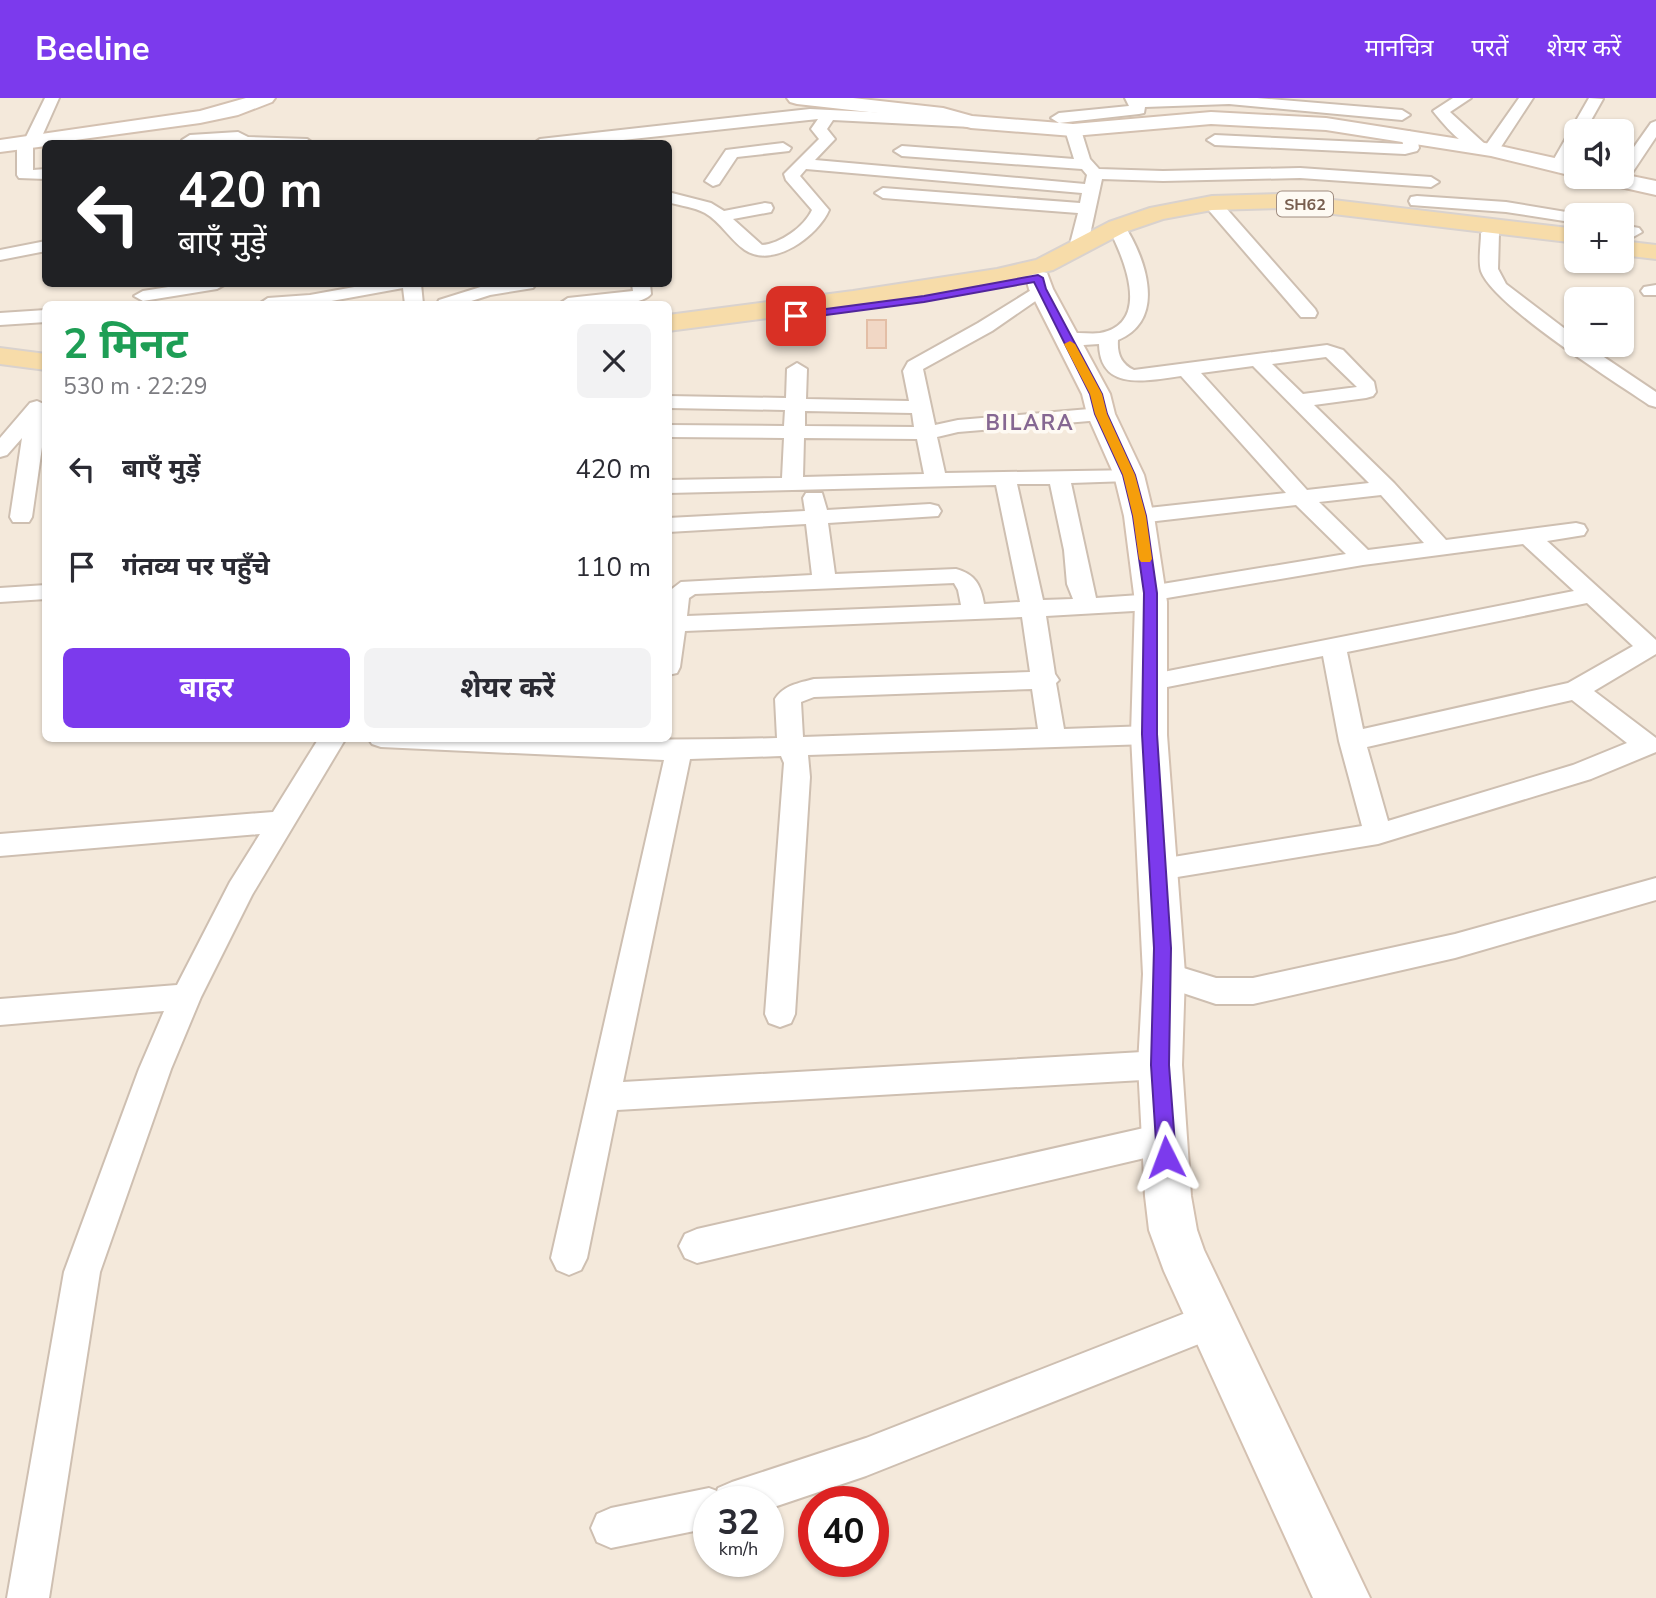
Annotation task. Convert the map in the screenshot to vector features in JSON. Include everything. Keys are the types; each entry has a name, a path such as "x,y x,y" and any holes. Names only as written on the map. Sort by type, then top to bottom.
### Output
{"main road":[{"name":"SH62","path":"672,322 950,285 1041,277 1079,244 1118,227 1158,214 1212,203 1283,201 1438,210 1564,234"},
{"path":"1238,203 1564,242"},
{"path":"1634,240 1656,245"},
{"path":"1634,242 1656,253"},
{"path":"672,332 924,299 1041,277"},
{"path":"0,356 42,361"}],"street":[{"path":"42,174 25,175 28,143 52,98"},
{"path":"48,140 231,111 265,98"},
{"path":"797,98 1066,124 1226,118 1345,126 1419,158 1439,193 1438,210"},
{"path":"1355,98 1380,102 1402,115 1431,140 1486,149 1564,167"},
{"path":"1464,98 1442,107 1440,111 1486,149"},
{"path":"1486,149 1526,98"},
{"path":"1585,119 1597,99"},
{"path":"1066,124 1139,110 1134,101 1229,100 1402,115"},
{"path":"605,140 829,114 888,120 962,112"},
{"path":"672,198 714,213 760,251 773,248 807,230 815,224 821,210 792,177 827,139 819,129 829,114"},
{"path":"184,119 190,140"},
{"path":"769,119 778,130 787,134 782,159 801,165 894,172 1091,176 1300,173 1419,158 1431,140"},
{"path":"1066,124 1091,176 1079,244"},
{"path":"1634,155 1656,126"},
{"path":"874,209 912,131"},
{"path":"207,140 238,136 242,140"},
{"path":"1215,140 1396,149 1419,158"},
{"path":"0,146 42,141"},
{"path":"713,181 732,153 783,148"},
{"path":"902,151 1091,176"},
{"path":"1634,182 1656,188"},
{"path":"883,193 1087,209"},
{"path":"1417,201 1438,210 1516,208 1564,216"},
{"path":"1212,203 1308,313"},
{"path":"672,216 765,208"},
{"path":"1068,340 1109,336 1122,331 1138,310 1140,283 1118,227"},
{"path":"1490,233 1489,269 1499,288 1574,345 1656,401"},
{"path":"0,255 42,247"},
{"path":"0,269 34,267"},
{"path":"936,480 913,370 915,366 985,327 1041,277 1068,340 1096,394 1101,414 1129,475 1139,516 1151,598 1152,682 1149,734 1164,974 1160,1065 1168,1196 1173,1230 1181,1255 1211,1321 1342,1598"},
{"path":"143,295 197,287"},
{"path":"279,301 314,291 362,287"},
{"path":"455,301 487,290 507,287"},
{"path":"594,301 636,296 642,294 641,287"},
{"path":"0,318 42,316"},
{"path":"1109,336 1107,347 1112,363 1116,370 1124,374 1135,376 1327,351 1336,354 1367,386 1366,392 1298,401"},
{"path":"1256,359 1386,488 1441,548"},
{"path":"797,369 795,432 802,484 816,517 825,582"},
{"path":"1186,369 1303,499 1363,558"},
{"path":"0,451 41,402"},
{"path":"21,517 41,402"},
{"path":"672,402 921,407"},
{"path":"672,431 925,433 958,426 1101,414"},
{"path":"672,487 1129,475"},
{"path":"1059,477 1075,550 1079,583 1087,606"},
{"path":"1005,478 1046,680 1052,738"},
{"path":"1139,516 1386,488"},
{"path":"672,525 930,511"},
{"path":"674,624 1087,606 1151,598 1363,558 1576,530"},
{"path":"1352,741 1576,690 1648,647 1527,535"},
{"path":"672,638 678,595 689,587 964,578 968,582 974,612"},
{"path":"0,596 42,592"},
{"path":"1152,682 1592,595"},
{"path":"1333,645 1352,741 1378,834"},
{"path":"780,1014 797,777 797,763 791,746 788,699 798,692 814,688 1046,680"},
{"path":"1576,690 1653,746"},
{"path":"534,742 791,746 1149,734"},
{"path":"28,1598 82,1272 155,1069 187,997 240,890 279,822 330,742"},
{"path":"569,1258 605,1097 666,746"},
{"path":"1159,869 1378,834 1582,772 1653,746"},
{"path":"0,845 279,822"},
{"path":"1164,974 1216,991 1253,991 1455,946 1656,889"},
{"path":"0,1012 187,997"},
{"path":"605,1097 1160,1065"},
{"path":"697,1246 1166,1138"},
{"path":"780,1486 866,1457 1211,1321"},
{"path":"611,1528 693,1511"}],"shaded area":[{"path":"0,98 1656,98 1656,1598 0,1598"}],"building":[{"path":"867,320 886,320 886,348 867,348"}],"slow traffic":[{"path":"1070,344 1096,394 1101,414 1129,475 1139,516 1145,559"}],"district":[{"name":"BILARA","path":"1030,423"}],"route":[{"path":"796,316 924,299 1038,278 1041,289 1096,394 1101,414 1129,475 1139,516 1150,593 1152,682 1149,734 1163,948 1160,1065 1166,1157"}]}
